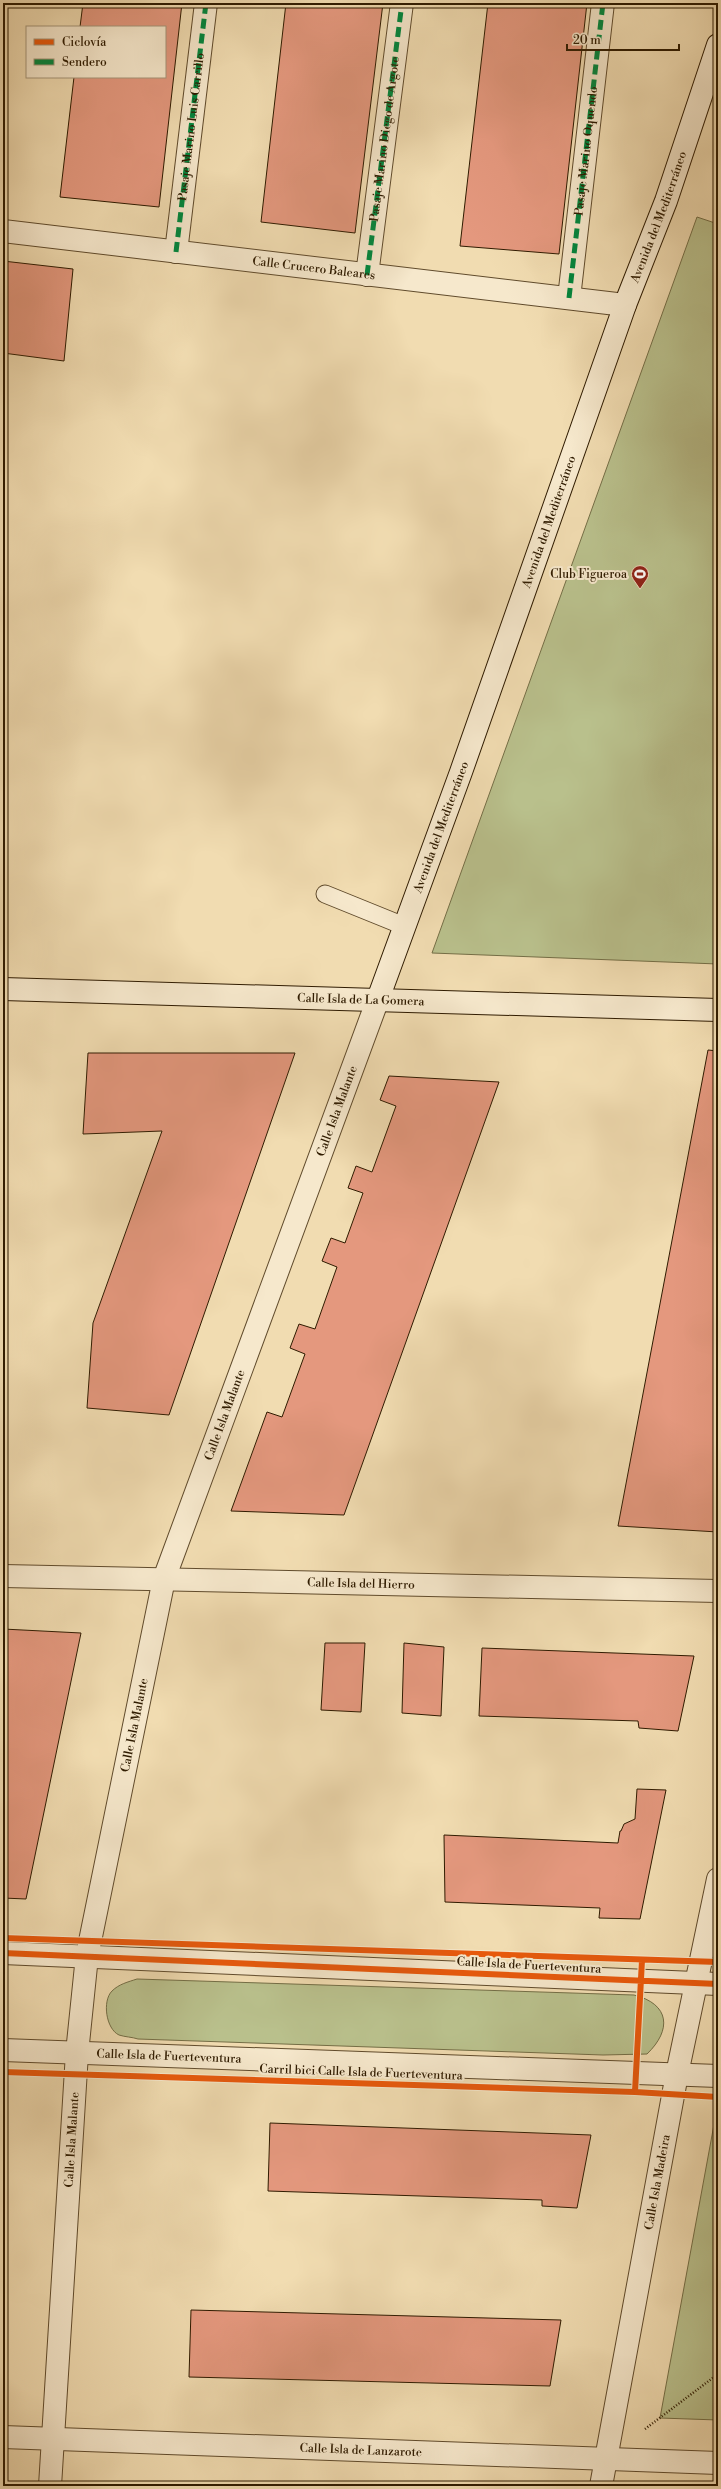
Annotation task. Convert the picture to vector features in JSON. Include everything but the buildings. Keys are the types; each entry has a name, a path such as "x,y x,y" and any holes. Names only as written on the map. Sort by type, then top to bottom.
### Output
{"street":[{"name":"Pasaje Marino Luis Carrillo","path":"176,252 206,3"},
{"name":"Pasaje Marino Diego de Argote","path":"367,275 402,3"},
{"name":"Pasaje Marino Oquendo","path":"569,298 602,3"},
{"name":"Avenida del Mediterráneo","path":"378,999 461,772 625,305 666,202 718,45"},
{"name":"Calle Crucero Baleares","path":"3,231 625,305"},
{"name":"Calle Isla de La Gomera","path":"3,989 718,1010"},
{"name":"Calle Isla Malante","path":"50,2486 77,2053 87,1956 164,1579 378,999"},
{"name":"Calle Isla del Hierro","path":"3,1576 718,1591"},
{"name":"Calle Isla Madeira","path":"601,2486 677,2074 708,1984 718,1879"},
{"name":"Calle Isla de Fuerteventura","path":"3,1953 708,1984"},
{"name":"Calle Isla de Fuerteventura","path":"3,2050 718,2076"},
{"name":"Calle Isla de Lanzarote","path":"3,2437 718,2463"}],"lane":[{"path":"325,894 404,926"}],"path":[{"path":"606,2458 718,2374"}],"green space":[{"name":"Club Figueroa","path":"697,217 718,224 718,964 432,953"},
{"path":"137,1979 634,1995 646,1999 661,2011 663,2027 661,2036 647,2054 603,2055 138,2039 119,2035 115,2032 108,2021 106,2008 107,2001 112,1991 127,1982"},
{"path":"715,2119 718,2119 718,2420 660,2418"}],"marked path":[{"path":"176,252 206,3"},
{"path":"367,275 402,3"},
{"path":"569,298 603,3"}],"cycle path":[{"path":"3,1938 718,1962"},
{"path":"3,1953 718,1984"},
{"path":"635,2092 642,1960"},
{"name":"Carril bici Calle Isla de Fuerteventura","path":"3,2072 635,2092 718,2097"}],"place":[{"name":"Club Figueroa","path":"640,589"}]}
